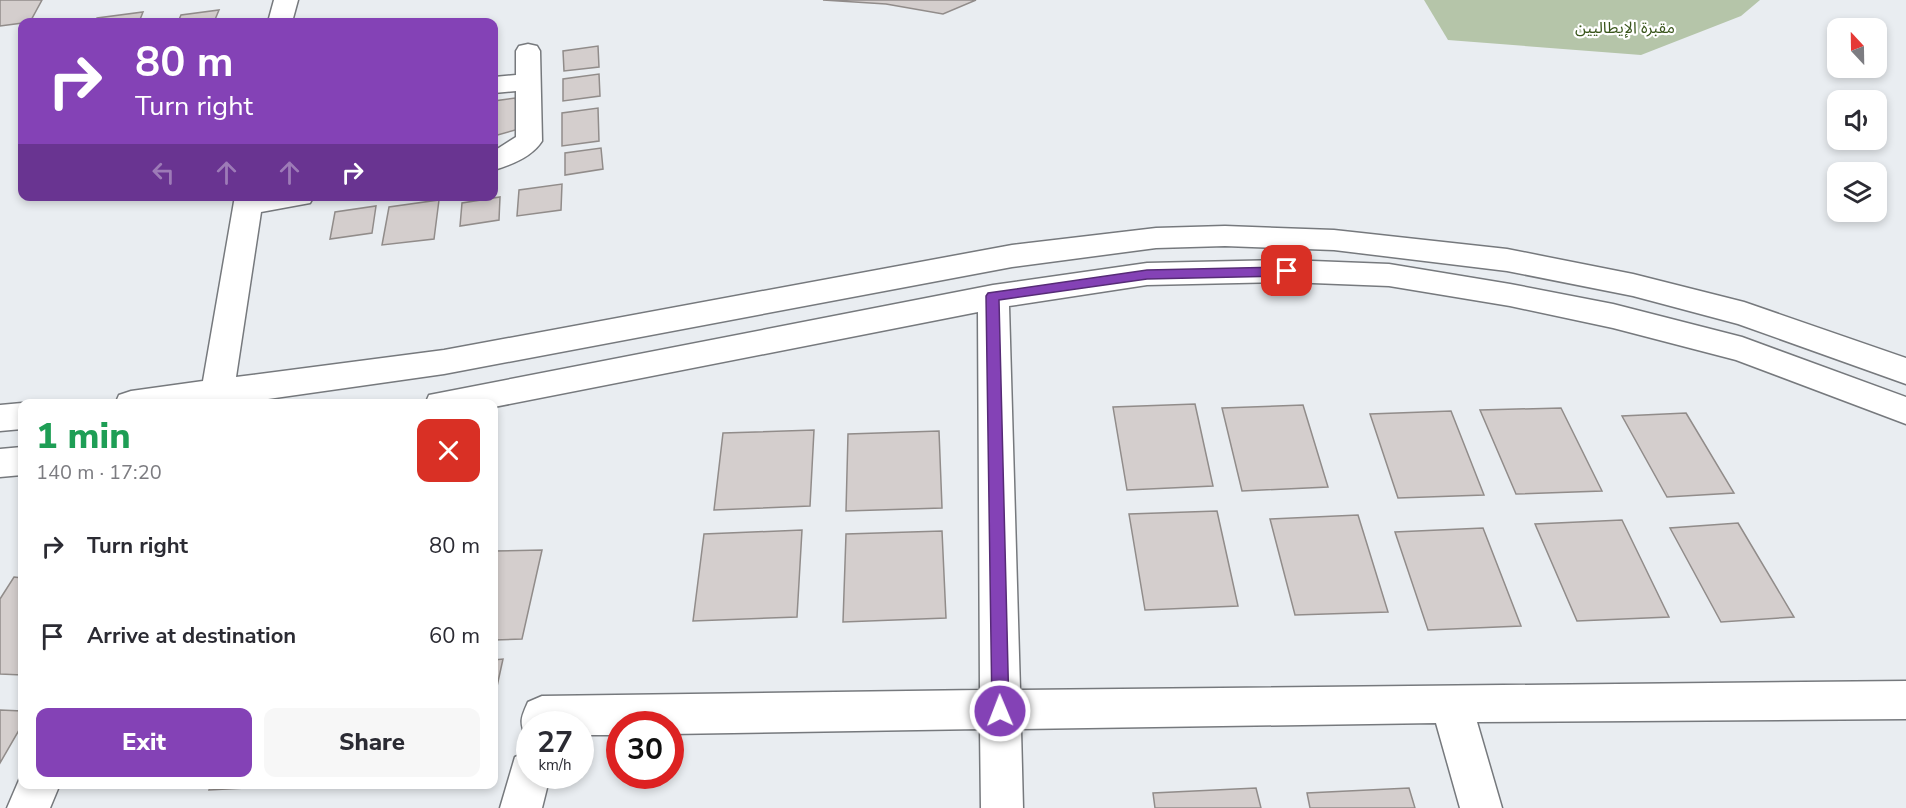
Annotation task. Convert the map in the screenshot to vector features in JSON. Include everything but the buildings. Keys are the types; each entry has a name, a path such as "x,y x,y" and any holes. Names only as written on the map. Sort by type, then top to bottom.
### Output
{"street":[{"path":"281,18 286,0"},
{"path":"498,159 529,141 528,51"},
{"path":"498,85 528,82"},
{"path":"249,201 217,399 444,362 1012,256 1156,238 1225,236 1334,240 1530,264 1633,285 1744,314 1906,371"},
{"path":"467,399 993,296 1147,274 1287,271 1389,275 1510,295 1613,316 1742,349 1906,411"},
{"path":"993,296 1002,808"},
{"path":"0,418 18,416"},
{"path":"0,463 18,461"},
{"path":"594,715 1451,703 1906,700"},
{"path":"1451,703 1481,808"},
{"path":"27,808 36,789"},
{"path":"521,808 526,789"}],"green space":[{"name":"مقبرة الإيطاليين","path":"1424,0 1760,0 1741,16 1641,55 1448,40"}],"route":[{"path":"1000,711 993,296 1147,274 1287,271"}]}
